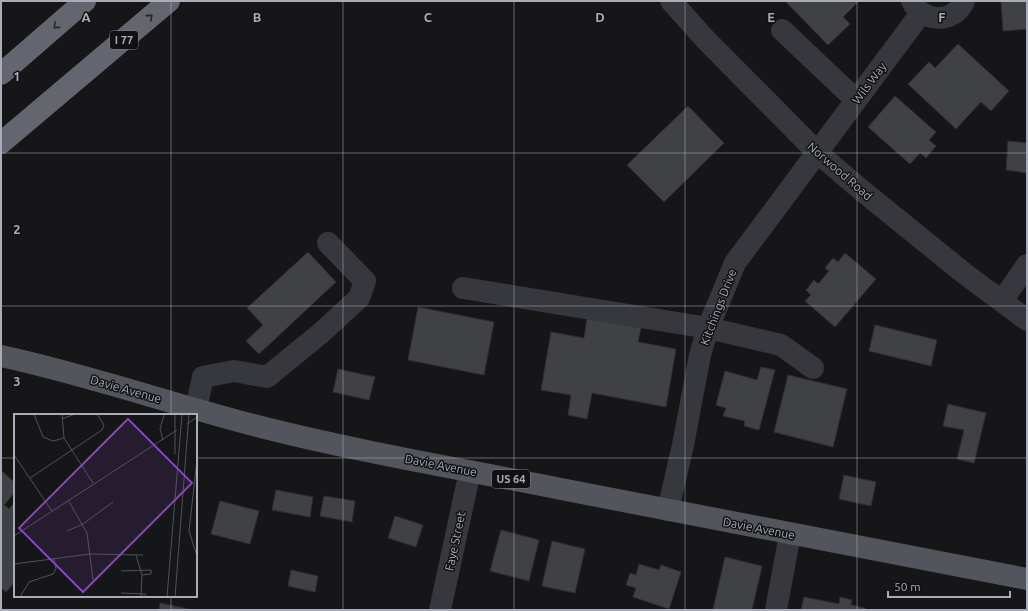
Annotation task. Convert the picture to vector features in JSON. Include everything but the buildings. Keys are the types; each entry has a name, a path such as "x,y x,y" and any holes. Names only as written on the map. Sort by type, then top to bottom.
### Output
{"highway":[{"path":"1,74 85,1"},
{"name":"I 77","path":"1,143 169,1"},
{"path":"1,159 78,79"}],"main road":[{"name":"Davie Avenue","path":"1,356 108,383 260,427 342,446 1027,579"}],"street":[{"name":"Norwood Road","path":"671,1 706,40 818,153 965,274 1027,320"},
{"name":"Wils Way","path":"818,153 856,100 917,7 930,17 948,17 956,12 964,1"},
{"path":"782,30 856,100"},
{"name":"Kitchings Drive","path":"668,510 683,445 700,355 708,328 735,263 818,153"},
{"path":"196,409 203,377 234,371 267,377 321,333 359,298 365,281 328,243"},
{"path":"1002,301 1027,265"},
{"path":"463,288 708,328 781,345 813,368"},
{"name":"Faye Street","path":"440,610 470,471"},
{"path":"776,610 790,534"}]}
